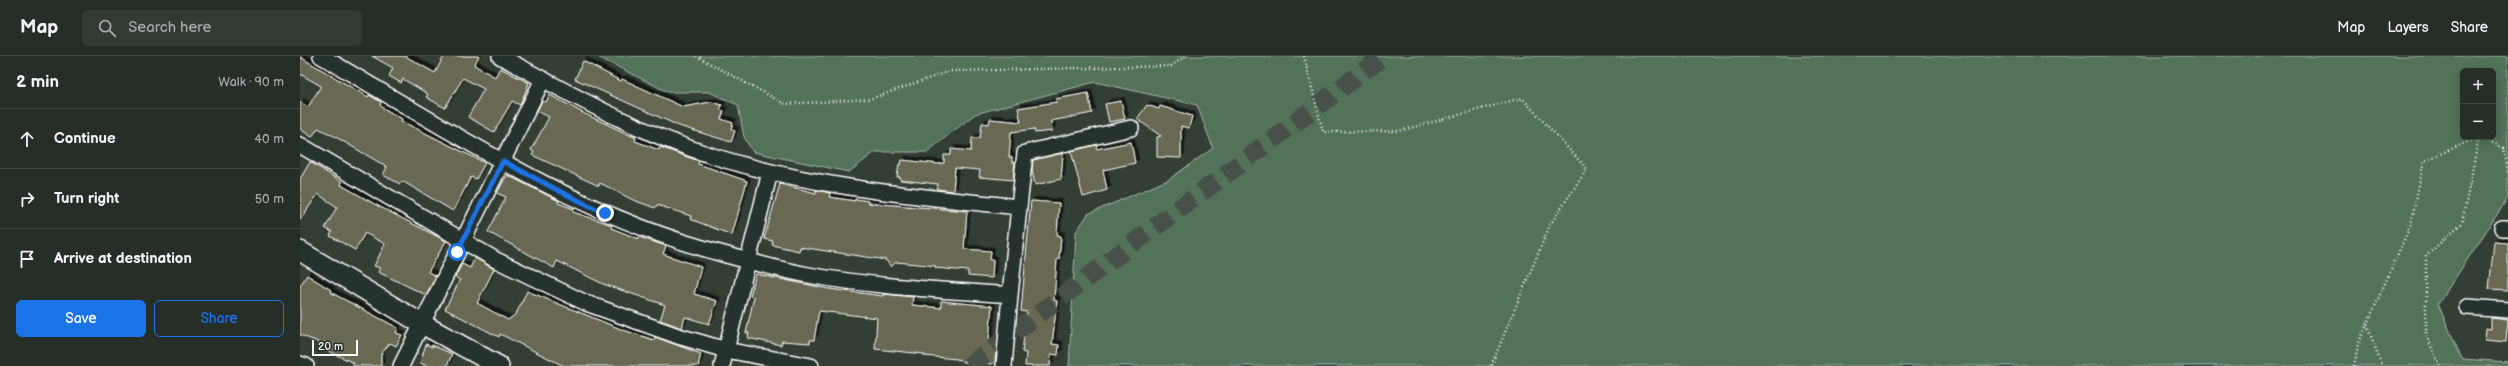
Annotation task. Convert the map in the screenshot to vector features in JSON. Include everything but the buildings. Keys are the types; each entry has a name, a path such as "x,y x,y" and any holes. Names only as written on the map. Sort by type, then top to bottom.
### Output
{"street":[{"path":"321,56 503,161 561,192 605,213 697,247 748,261 815,276 905,287 1010,295"},
{"path":"500,56 543,80 661,137 713,156 770,172 878,193 1019,206"},
{"path":"401,366 543,80"},
{"path":"1004,366 1025,153 1131,128"},
{"path":"300,145 524,274 586,302 678,336 726,350 812,366"},
{"path":"722,366 770,172"},
{"path":"300,251 422,324 499,366"},
{"path":"2467,307 2508,310"},
{"path":"300,364 306,366"}],"path":[{"path":"696,56 785,104 870,100 950,71 1171,66 1186,56"},
{"path":"1304,56 1323,132 1399,131 1522,98 1587,169 1550,225 1491,366"},
{"path":"2354,366 2358,345 2411,224 2424,161 2472,140"},
{"path":"2440,366 2426,335 2426,256 2462,223 2478,140"},
{"path":"2486,140 2508,149"},
{"path":"2504,148 2508,173"},
{"path":"2367,325 2382,366"}],"green space":[{"path":"596,56 2508,56 2508,198 2438,304 2462,359 2508,362 2508,366 1069,366 1076,232 1088,214 1168,180 1213,148 1197,105 1095,82 975,114 927,152 875,152 849,172 753,152 744,137 738,105 709,92 668,92"}],"tunnel":[{"path":"969,366 1384,56"}],"route":[{"path":"457,252 503,161 561,192 605,213"}]}
